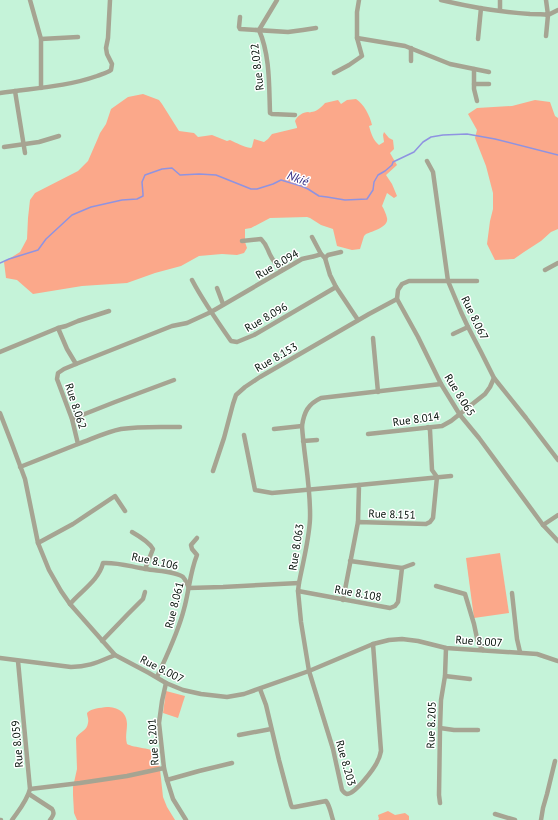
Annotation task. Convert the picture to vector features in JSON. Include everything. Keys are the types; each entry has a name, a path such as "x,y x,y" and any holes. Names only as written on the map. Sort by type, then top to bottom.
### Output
{"street":[{"path":"30,0 41,39 40,88"},
{"path":"0,93 84,81 111,70 112,64 106,48 110,0"},
{"name":"Rue 8.022","path":"277,0 260,30 265,45 267,59 270,113 294,115"},
{"path":"334,73 361,57 362,54 357,38 357,12 359,0"},
{"path":"441,0 481,8 530,14 548,15 558,10"},
{"path":"500,0 500,10"},
{"path":"546,0 548,15 546,36"},
{"path":"478,39 481,8"},
{"path":"240,17 240,29 288,32 316,28"},
{"path":"41,39 78,37"},
{"path":"357,38 411,48 443,62 489,72"},
{"path":"411,48 411,61"},
{"path":"474,69 474,88 477,101"},
{"path":"474,84 488,84"},
{"path":"15,91 25,153"},
{"path":"4,147 39,142 60,136"},
{"name":"Rue 8.067","path":"427,161 433,172 448,281 468,327 494,378 558,460"},
{"path":"312,237 323,256 336,286 358,320"},
{"path":"242,241 261,239 266,243 274,261 282,270"},
{"name":"Rue 8.094","path":"76,364 172,326 187,323 211,312 302,259 341,252"},
{"path":"545,270 558,263"},
{"name":"Rue 8.096","path":"192,280 199,294 231,341 237,342 254,335 336,286"},
{"path":"398,299 398,290 402,284 409,281 477,281"},
{"path":"217,288 224,304"},
{"name":"Rue 8.153","path":"213,471 224,438 232,404 236,395 260,377 358,320 398,299"},
{"name":"Rue 8.065","path":"398,299 441,384 460,414 543,525 558,541"},
{"path":"0,352 58,328 109,311"},
{"path":"453,334 468,327"},
{"path":"58,328 67,349 76,364"},
{"path":"373,338 378,392 441,384"},
{"name":"Rue 8.062","path":"20,467 78,444 72,419 57,379 58,373 76,364"},
{"name":"Rue 8.014","path":"368,434 446,424 485,394 494,378"},
{"path":"72,419 174,380"},
{"name":"Rue 8.063","path":"309,671 300,622 298,591 310,517 303,441 303,418 313,402 321,398 378,392"},
{"name":"Rue 8.007","path":"0,413 25,479 38,543 49,570 70,604 115,655 166,683 183,690 201,694 227,697 244,694 309,671 373,644 389,640 402,639 418,641 446,648 537,654 558,662"},
{"path":"274,429 302,426"},
{"path":"78,444 120,429 136,427 180,427"},
{"name":"Rue 8.151","path":"343,600 358,522 426,524 433,518 437,477 432,470 430,430 428,427"},
{"path":"244,435 255,490 272,493 451,476"},
{"path":"303,441 317,440"},
{"path":"358,522 359,485"},
{"path":"38,543 73,524 115,496 125,511"},
{"path":"543,525 558,515"},
{"path":"132,532 140,536 153,549 145,569"},
{"name":"Rue 8.061","path":"156,677 178,630 185,608 191,573 197,555 191,546 197,538"},
{"path":"350,561 402,568 412,564"},
{"name":"Rue 8.106","path":"70,604 93,581 100,572 103,562 126,564 176,574 183,577 189,588"},
{"name":"Rue 8.108","path":"298,591 390,608 395,606 398,602 402,568"},
{"path":"189,588 299,583"},
{"path":"436,586 465,594 478,643 483,650"},
{"path":"102,641 140,602 144,592"},
{"path":"512,593 517,639 520,652"},
{"name":"Rue 8.203","path":"309,671 333,749 342,790 344,793 348,794 351,793 371,772 381,751 373,644"},
{"name":"Rue 8.205","path":"440,803 441,700 446,648"},
{"path":"0,658 71,667 82,667 92,665 115,655"},
{"name":"Rue 8.059","path":"12,820 24,803 29,794 30,788 18,660"},
{"path":"444,676 470,679"},
{"name":"Rue 8.201","path":"166,683 159,723 164,768 167,780 232,763"},
{"path":"260,689 266,706 290,805 292,806 326,801 333,820"},
{"path":"440,728 454,730 478,730"},
{"path":"239,735 271,729"},
{"path":"541,820 555,761"},
{"path":"30,788 127,776 164,768"},
{"path":"167,780 173,799 186,820"},
{"path":"29,794 52,809 54,814 50,820"},
{"path":"495,814 515,820"}],"shaded area":[{"path":"143,94 159,100 179,131 194,133 198,137 212,135 251,148 254,139 264,142 272,134 297,128 295,121 297,117 306,112 315,111 321,108 325,103 338,100 341,104 347,100 356,99 362,104 368,114 372,125 369,126 372,136 377,143 379,145 384,142 384,132 393,140 394,149 390,153 397,165 386,175 397,196 394,198 387,193 382,206 387,218 386,224 366,234 360,249 352,250 337,246 333,229 321,225 310,218 270,218 251,228 245,229 245,242 247,248 244,253 237,255 222,254 199,256 181,266 127,283 82,286 33,294 17,280 6,278 4,262 20,252 27,239 30,200 35,193 78,171 88,161 100,133 106,124 111,109 128,97"},
{"path":"535,100 550,102 555,116 558,118 558,229 551,232 541,241 514,259 495,260 487,244 493,209 493,193 486,166 475,138 477,130 468,114 477,108 512,106"},
{"path":"500,553 509,613 474,618 466,558"},
{"path":"166,691 185,696 178,718 163,713"},
{"path":"107,707 118,709 125,716 127,720 127,744 155,751 158,755 163,797 175,820 77,820 74,813 73,795 73,787 77,769 76,738 85,730 87,726 87,713 89,711"},
{"path":"388,811 395,815 405,813 409,816 409,820 378,820 378,815"}],"waterway":[{"name":"Nkié","path":"0,263 38,250 46,239 72,215 91,207 122,200 137,199 143,196 142,182 145,175 162,169 172,168 180,175 216,175 251,189 257,189 281,180 301,186 319,196 345,200 367,199 373,190 374,182 378,175 392,165 393,162 414,152 423,142 431,137 467,134 495,139 558,155"}]}
